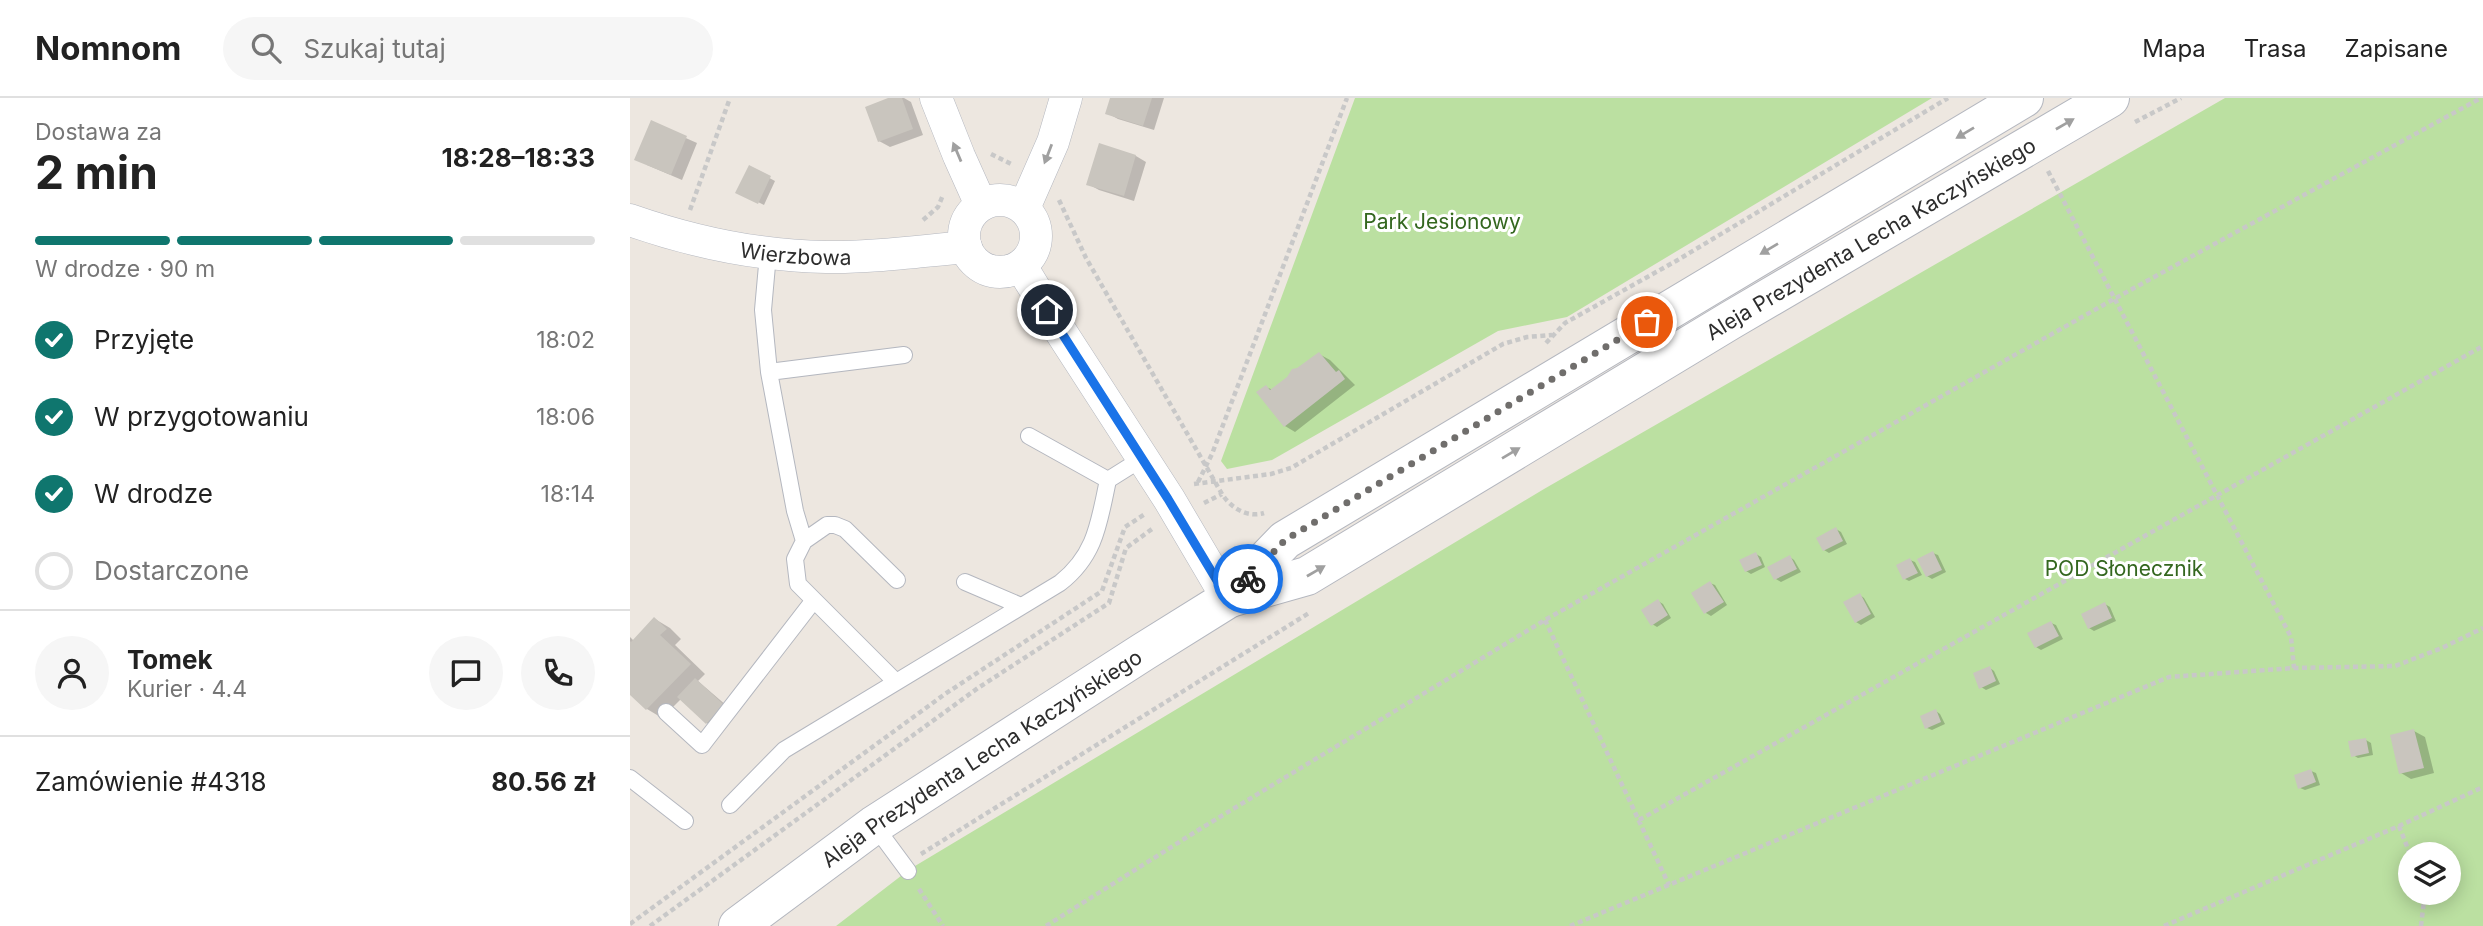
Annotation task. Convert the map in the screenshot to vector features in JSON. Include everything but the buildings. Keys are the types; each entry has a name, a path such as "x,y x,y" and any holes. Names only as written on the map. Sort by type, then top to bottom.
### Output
{"main road":[{"name":"Aleja Prezydenta Lecha Kaczyńskiego","path":"738,926 874,825 1228,599 1285,540 2024,98"},
{"name":"Aleja Prezydenta Lecha Kaczyńskiego","path":"1228,599 1307,576 1731,320 2110,98"}],"street":[{"path":"936,98 958,156 981,205"},
{"path":"1024,208 1053,142 1066,98"},
{"path":"995,200 1010,201 1024,208 1034,221 1037,237 1032,253 1021,266 1009,271 995,271 983,267 973,259 966,247 964,235 966,223 981,205 995,200"},
{"name":"Wierzbowa","path":"630,220 680,237 768,254 827,257 966,247"},
{"path":"1021,266 1143,458 1228,599"}],"lane":[{"path":"768,254 762,310 769,372 795,511 804,541"},
{"path":"769,372 904,355"},
{"path":"1029,436 1108,480"},
{"path":"730,805 784,750 1060,583 1076,570 1087,555 1100,520 1108,480 1143,458"},
{"path":"896,682 798,584 795,559 804,541 827,525 835,525 845,529 897,580"},
{"path":"965,582 1021,606"},
{"path":"666,712 702,745 814,600"},
{"path":"630,778 685,821"},
{"path":"874,825 911,876"}],"path":[{"path":"680,237 730,98"},
{"path":"650,926 978,688 1109,603 1126,548 1155,527 1198,482 1212,454 1347,98"},
{"path":"1544,346 1565,323 1676,261 1948,98"},
{"path":"1046,926 1200,828 1545,620 2114,299 2481,98"},
{"path":"2033,142 2291,637 2294,668"},
{"path":"1813,187 1871,152"},
{"path":"1198,482 1271,474 1291,468 1503,344 1527,337 1563,334"},
{"path":"1639,820 2483,346"},
{"path":"630,924 945,694 1102,591 1125,527 1173,507 1222,494 1230,506 1245,513 1257,515 1269,512"},
{"path":"1545,620 1669,885"},
{"path":"1570,926 2169,677 2294,668 2395,666 2442,648 2483,628"},
{"path":"2164,926 2399,826 2483,787"},
{"path":"2399,826 2405,842"},
{"path":"911,876 943,926"},
{"path":"2421,926 2423,905"}],"green space":[{"name":"Park Jesionowy","path":"1355,98 1932,98 1567,317 1498,331 1272,460 1227,469 1221,461"},
{"name":"POD Słonecznik","path":"2225,98 2483,98 2483,926 836,926 910,869 1544,489"}],"way so far":[{"path":"1248,579 1285,540 1647,322"}],"route":[{"path":"1047,310 1168,499 1228,599 1248,579"}]}
